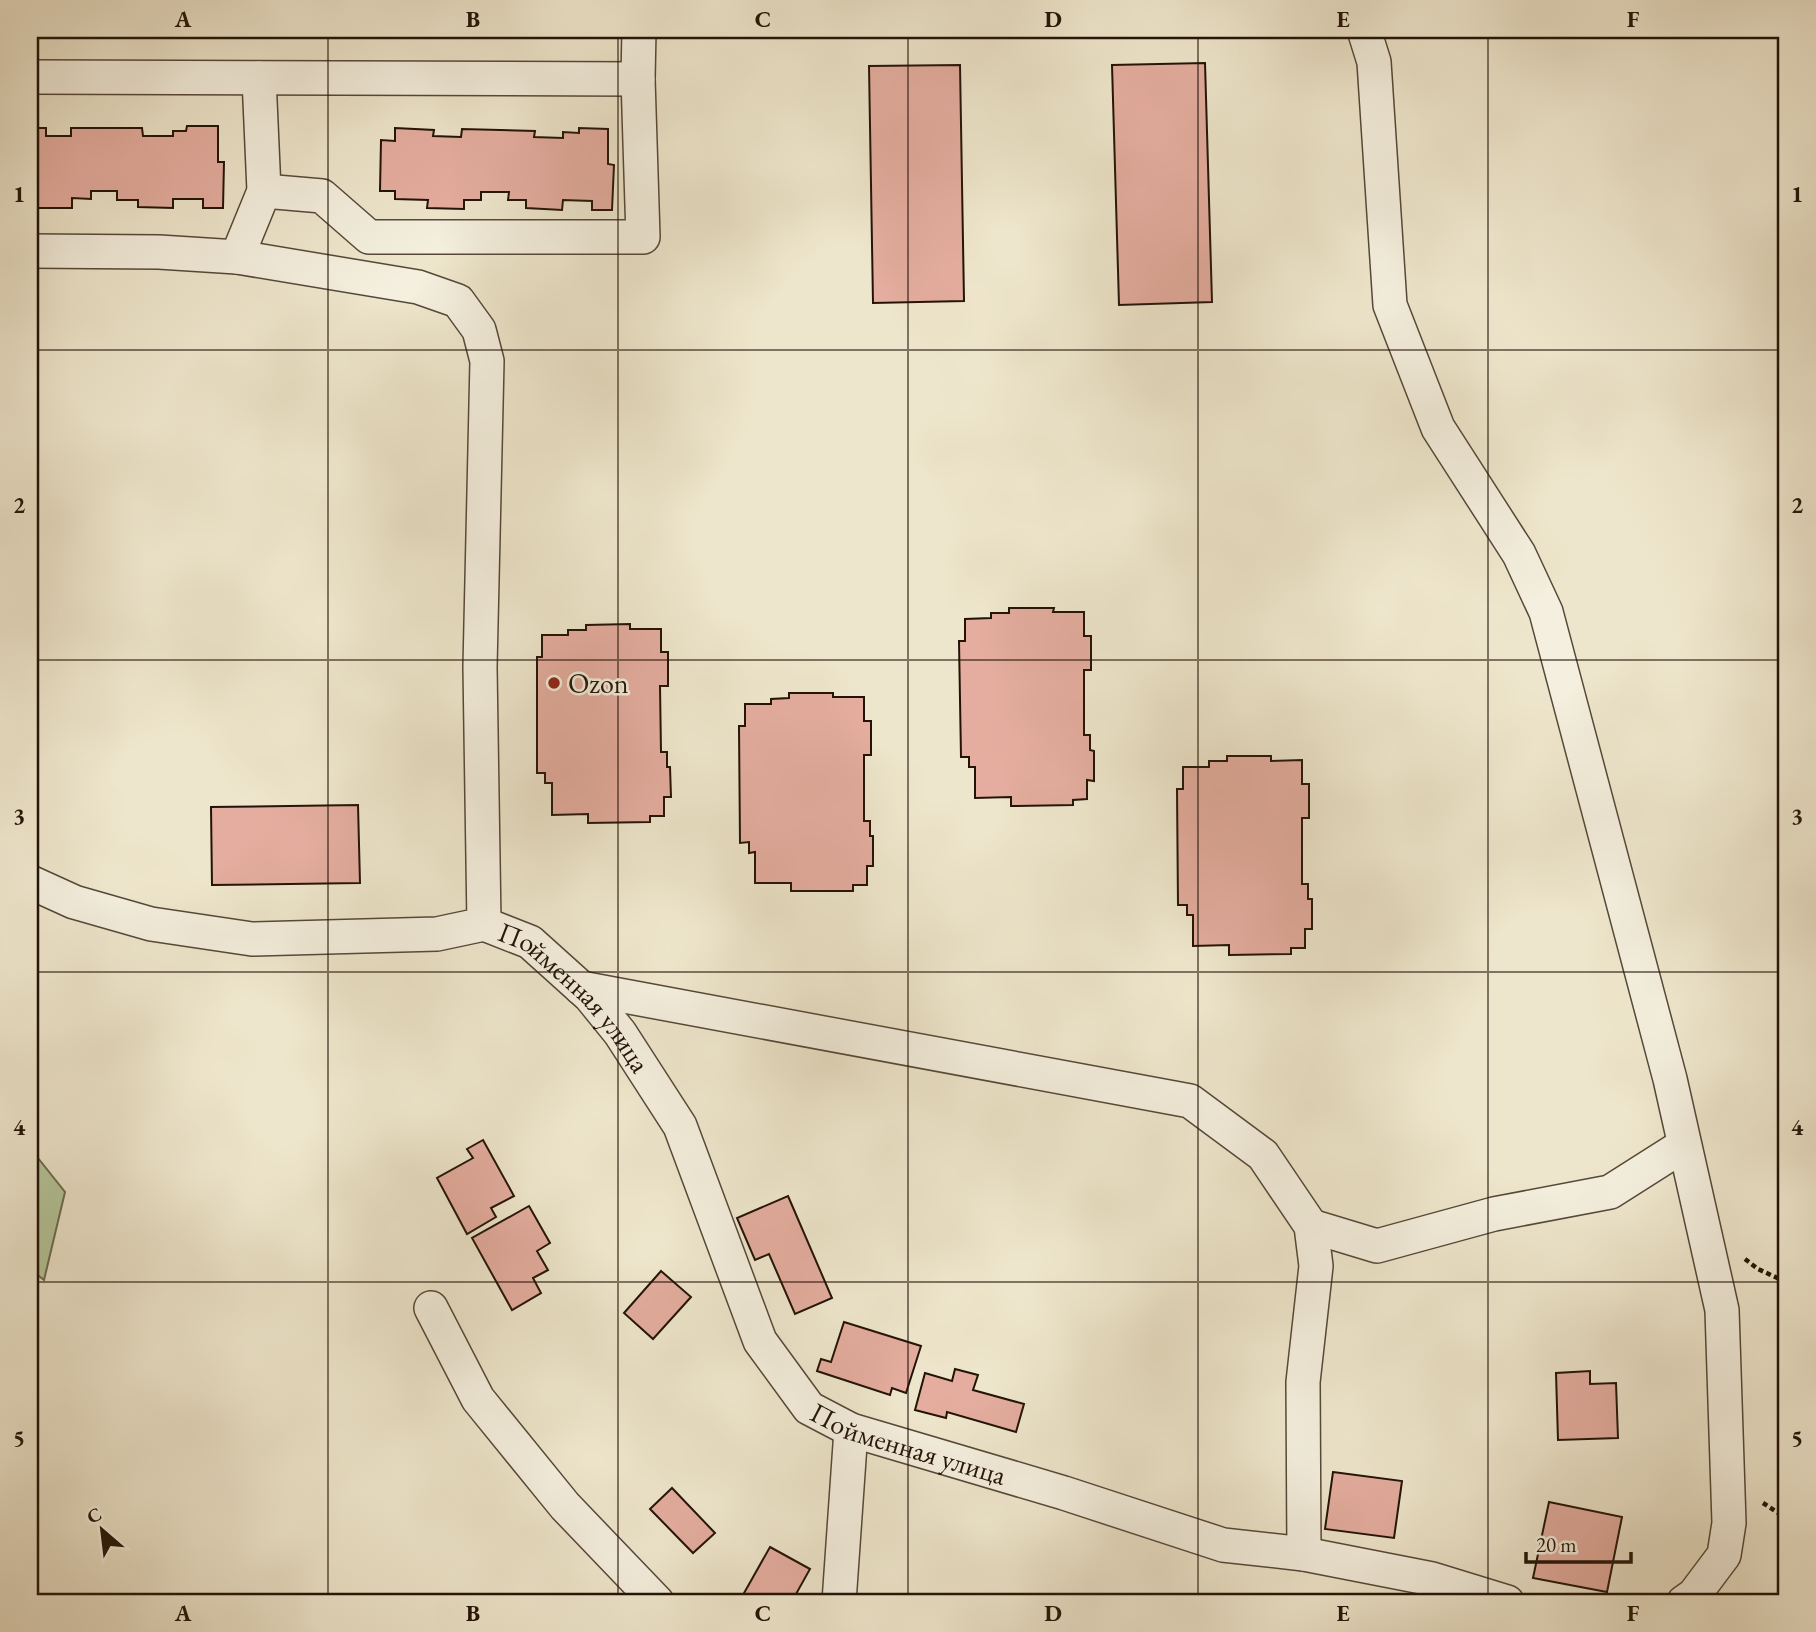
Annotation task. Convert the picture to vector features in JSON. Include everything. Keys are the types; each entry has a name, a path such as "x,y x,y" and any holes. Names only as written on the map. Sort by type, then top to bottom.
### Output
{"street":[{"path":"264,191 322,196 369,237 643,237 639,30"},
{"path":"1364,30 1374,62 1390,304 1438,428 1520,554 1546,612 1670,1079 1722,1310 1730,1523 1724,1555 1694,1595 1684,1602"},
{"path":"30,78 638,79"},
{"path":"237,257 264,191 259,78"},
{"path":"30,251 159,252 237,257 418,287 458,301 480,330 487,361 480,667 484,923 437,934 252,939 151,924 74,902 30,882"},
{"name":"Пойменная улица","path":"484,923 530,942 581,988 620,1033 680,1126 760,1341 809,1408 850,1430 1064,1493 1223,1545 1304,1553 1432,1579 1507,1602"},
{"path":"581,988 1190,1101 1262,1155 1311,1226 1316,1266 1303,1382 1304,1553"},
{"path":"1311,1226 1377,1246 1494,1214 1610,1192 1684,1145"},
{"path":"431,1308 478,1399 565,1506 657,1602"},
{"path":"839,1602 850,1430"}],"green space":[{"path":"30,1148 65,1192 44,1280 30,1269"}],"building":[{"path":"1205,63 1212,302 1119,305 1112,65"},
{"path":"960,65 964,301 873,303 869,66"},
{"path":"187,126 218,126 218,162 224,162 223,208 203,208 203,199 173,199 173,208 138,207 138,200 117,200 117,191 91,191 91,199 72,198 72,208 37,208 37,199 30,199 30,128 46,128 46,136 71,136 71,128 142,128 143,136 173,136 173,131 186,131"},
{"path":"395,128 434,130 433,136 461,137 462,129 535,131 534,137 563,138 563,132 579,133 579,128 608,129 608,164 614,165 612,210 592,210 592,201 563,200 562,210 526,208 526,200 508,200 509,192 481,192 481,200 464,200 464,209 427,208 428,200 395,199 395,191 380,191 381,140 395,141"},
{"path":"1009,608 1054,608 1053,612 1084,612 1084,636 1091,636 1091,670 1084,670 1084,735 1090,735 1090,750 1094,751 1094,781 1087,780 1087,799 1073,800 1073,805 1011,806 1011,797 975,798 975,767 969,767 969,757 961,757 959,641 965,641 965,619 991,618 991,613 1009,613"},
{"path":"630,624 630,629 661,629 661,652 668,652 668,686 660,686 661,752 667,752 671,797 664,797 664,816 650,816 650,822 588,823 588,814 552,815 552,783 545,783 545,773 537,773 537,657 542,657 542,635 568,635 568,630 586,630 586,625"},
{"path":"789,693 833,693 833,697 864,697 864,721 871,721 871,755 864,755 864,821 870,821 870,836 873,836 873,866 867,866 867,885 853,885 853,891 791,891 791,883 755,883 755,852 749,853 749,842 740,843 739,726 745,726 745,704 771,704 771,699 789,698"},
{"path":"1227,756 1271,756 1271,761 1302,760 1302,784 1309,784 1309,818 1302,818 1302,884 1308,884 1308,899 1312,899 1312,929 1305,929 1305,948 1291,948 1291,954 1229,955 1229,945 1193,946 1193,915 1187,915 1187,905 1178,905 1177,789 1183,789 1183,767 1209,767 1209,761 1227,761"},
{"path":"358,805 360,883 212,885 211,807"},
{"path":"483,1140 514,1196 491,1208 496,1217 467,1234 437,1178 473,1158 467,1149"},
{"path":"788,1196 832,1298 795,1314 769,1254 755,1260 737,1218"},
{"path":"529,1206 550,1243 537,1251 548,1270 533,1278 541,1293 512,1310 472,1238"},
{"path":"661,1271 691,1297 653,1339 624,1313"},
{"path":"844,1322 921,1346 906,1393 892,1388 890,1395 817,1371 821,1359 831,1362"},
{"path":"955,1369 978,1375 973,1390 1024,1404 1016,1432 947,1412 946,1418 915,1410 925,1373 952,1381"},
{"path":"1590,1371 1590,1384 1616,1383 1618,1438 1558,1440 1556,1373"},
{"path":"1333,1472 1402,1481 1394,1538 1325,1529"},
{"path":"672,1488 715,1533 693,1553 650,1509"},
{"path":"1549,1502 1622,1517 1607,1592 1533,1578"},
{"path":"770,1547 810,1569 796,1594 811,1602 739,1602"},
{"path":"929,1596 956,1596 956,1602 929,1602"}],"place":[{"name":"Ozon","path":"554,683"}]}
